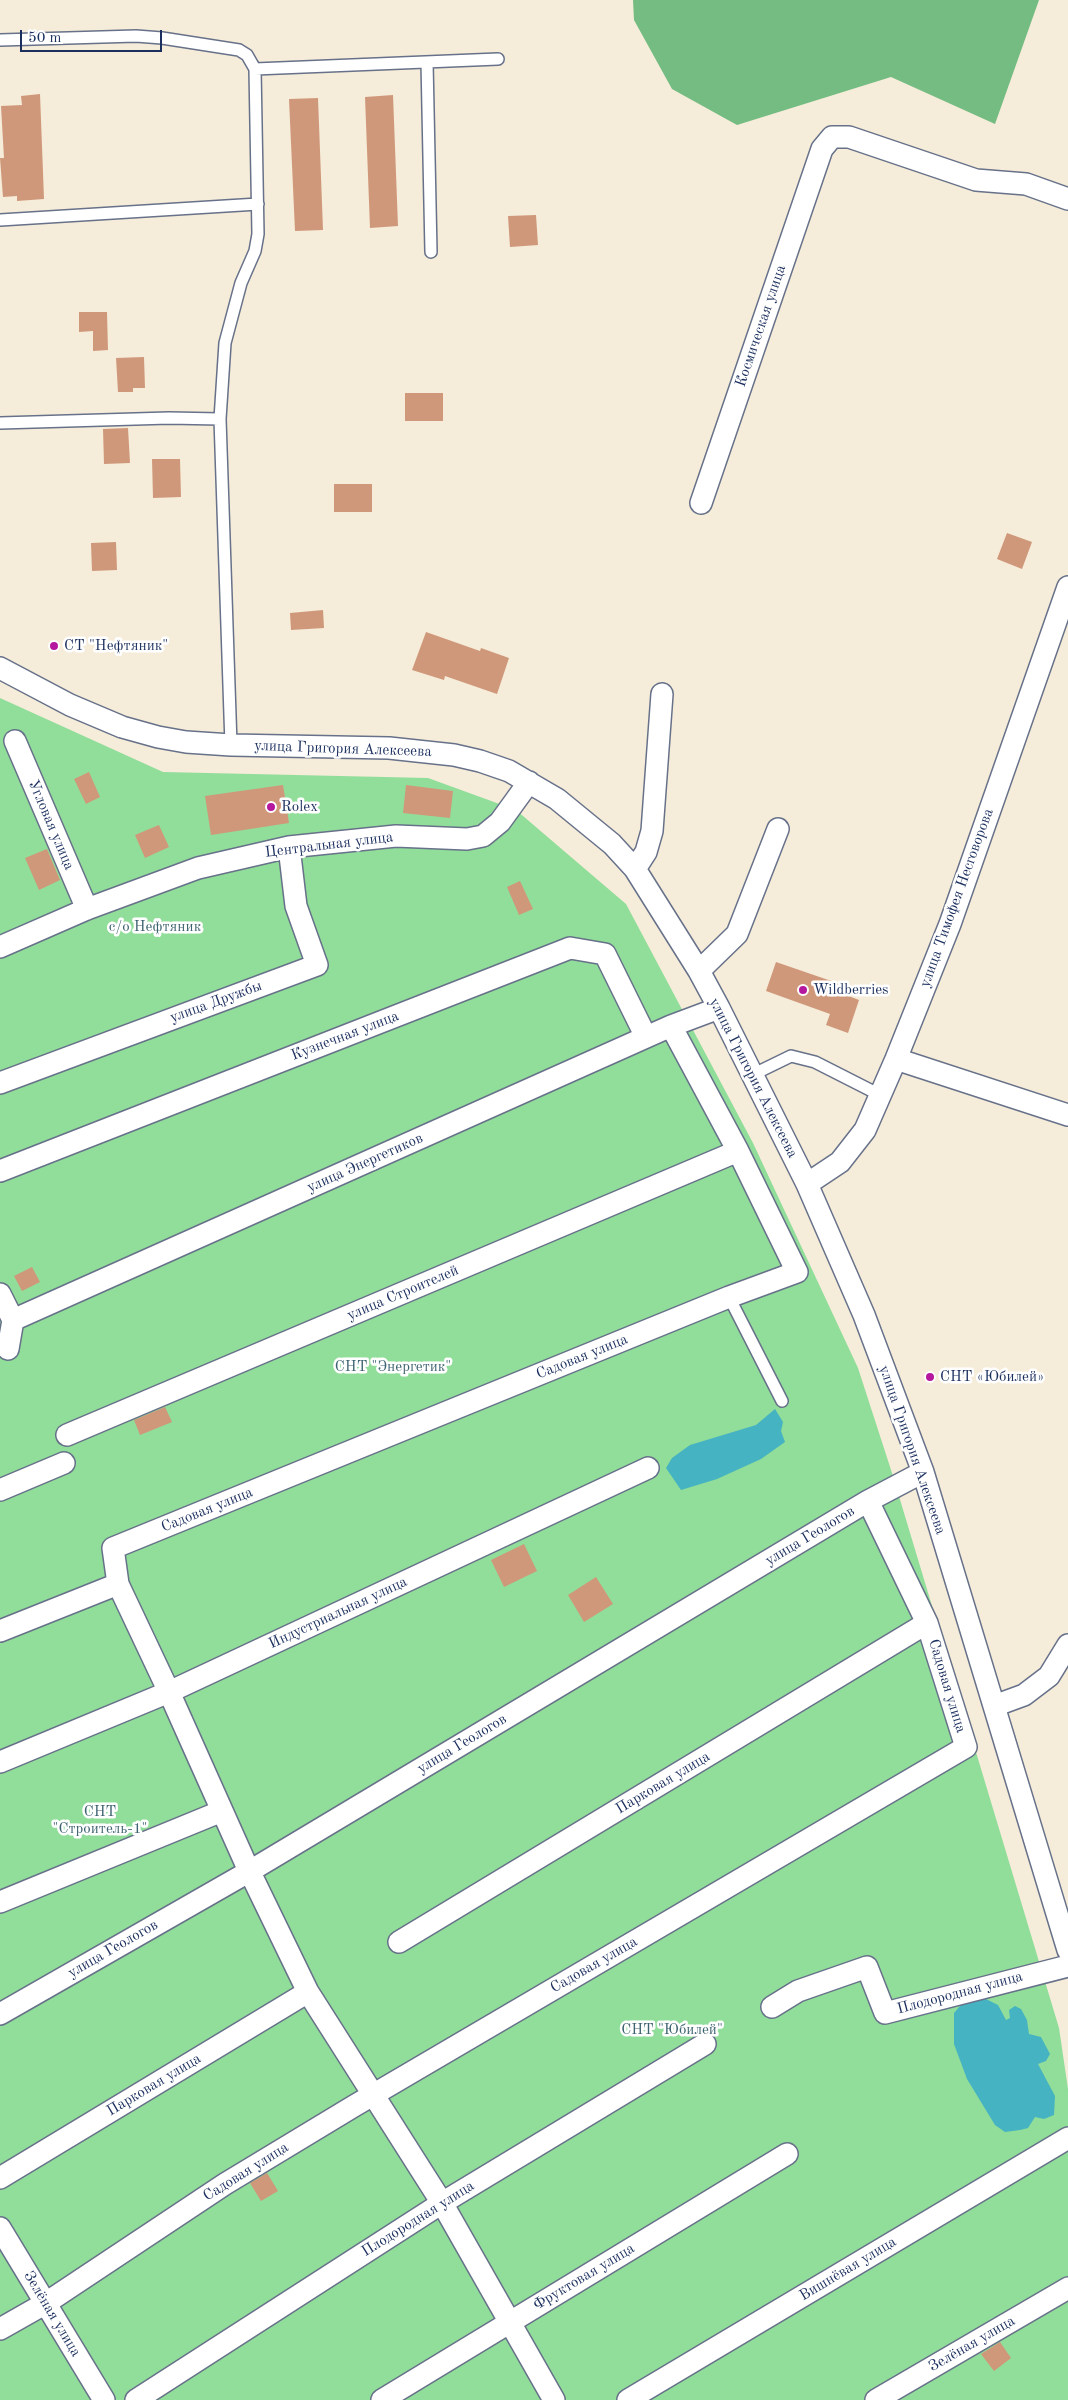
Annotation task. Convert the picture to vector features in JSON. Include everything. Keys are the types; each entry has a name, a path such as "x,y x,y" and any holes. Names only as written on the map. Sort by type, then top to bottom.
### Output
{"street":[{"name":"Космическая улица","path":"701,503 822,149 832,137 849,137 976,180 1026,184 1068,199"},
{"name":"улица Тимофея Несговорова","path":"806,1184 840,1162 865,1130 880,1096 950,924 1068,587"},
{"name":"улица Григория Алексеева","path":"0,668 70,705 122,727 186,742 423,751 480,761 509,772 557,799 612,844 635,869 699,971 719,1008 806,1184 864,1315 923,1472 1068,1950"},
{"path":"635,869 646,852 652,831 662,694"},
{"name":"Угловая улица","path":"15,741 87,909"},
{"name":"Центральная улица","path":"0,947 87,909 198,868 289,847 396,836 467,839 483,836 500,822 529,782"},
{"path":"699,971 737,934 778,829"},
{"name":"улица Дружбы","path":"0,1083 318,965 296,906 289,847"},
{"name":"Кузнечная улица","path":"0,1171 570,948 605,954 646,1037"},
{"name":"улица Энергетиков","path":"13,1320 670,1026 719,1008"},
{"name":"Садовая улица","path":"118,1584 112,1548 729,1297 797,1272 738,1151 670,1026"},
{"path":"896,1059 1068,1115"},
{"name":"улица Строителей","path":"0,1490 66,1449 738,1151"},
{"path":"0,1294 13,1320 4,1350"},
{"name":"Индустриальная улица","path":"169,1692 648,1468"},
{"name":"улица Геологов","path":"0,2014 868,1501 923,1472"},
{"name":"Садовая улица","path":"0,2329 46,2303 226,2184 966,1747 927,1623 868,1501"},
{"path":"0,1631 118,1584 222,1811 308,1992 442,2203 554,2400"},
{"name":"Парковая улица","path":"399,1942 927,1623"},
{"path":"994,1706 1024,1695 1049,1676 1068,1645"},
{"path":"0,1762 169,1692"},
{"path":"0,1902 222,1811"},
{"name":"Плодородная улица","path":"772,2007 798,1991 867,1967 885,2013 1068,1966"},
{"name":"Парковая улица","path":"0,2178 308,1992"},
{"name":"Плодородная улица","path":"136,2400 442,2203 705,2044"},
{"name":"Вишнёвая улица","path":"628,2400 1068,2138"},
{"name":"Фруктовая улица","path":"382,2400 787,2154"},
{"name":"Зелёная улица","path":"0,2228 104,2400"},
{"name":"Зелёная улица","path":"876,2400 1068,2288"}],"lane":[{"path":"0,40 136,36 162,38 239,50 247,55 255,69 258,234 255,251 241,283 225,343 220,419 231,744"},
{"path":"255,69 498,59"},
{"path":"427,62 431,252"},
{"path":"0,220 258,204"},
{"path":"0,423 169,418 220,419"},
{"path":"752,1075 791,1056 815,1062 880,1096"},
{"path":"729,1297 782,1401"}],"green space":[{"path":"633,0 1039,0 995,124 891,77 737,125 672,89 634,20"},
{"path":"0,698 163,772 428,778 516,810 626,904 753,1143 858,1368 892,1473 1059,2028 1068,2089 1068,2400 0,2400"}],"water":[{"path":"775,1409 783,1422 781,1431 785,1442 761,1459 717,1479 681,1490 666,1468 672,1458 690,1445 756,1425"},
{"path":"974,1998 984,1998 998,2005 1006,2020 1010,2018 1009,2010 1015,2006 1021,2009 1027,2020 1029,2034 1041,2037 1050,2054 1046,2061 1038,2064 1055,2096 1054,2115 1044,2119 1035,2117 1028,2128 1020,2130 1005,2132 995,2125 967,2079 954,2044 954,2013 961,2005"}],"building":[{"path":"40,94 44,199 17,201 17,196 3,197 0,158 4,158 1,106 22,105 21,96"},
{"path":"393,95 398,226 370,228 365,97"},
{"path":"318,98 323,230 295,231 289,99"},
{"path":"536,215 538,245 510,247 508,216"},
{"path":"79,312 107,312 108,350 93,351 93,331 79,332"},
{"path":"144,357 145,388 133,388 133,392 118,392 116,358"},
{"path":"405,393 443,393 443,421 405,421"},
{"path":"128,428 130,463 104,464 103,429"},
{"path":"152,459 180,459 181,497 153,498"},
{"path":"334,484 372,484 372,512 334,512"},
{"path":"1007,533 1032,542 1022,569 997,559"},
{"path":"116,542 117,570 92,571 91,543"},
{"path":"323,610 324,628 291,630 290,613"},
{"path":"426,632 480,651 481,648 509,658 497,694 445,676 444,680 412,670"},
{"path":"89,772 100,797 86,804 74,779"},
{"path":"283,785 289,823 211,835 205,796"},
{"path":"406,785 453,791 450,818 403,813"},
{"path":"159,825 169,847 145,858 135,835"},
{"path":"47,849 60,880 39,890 25,858"},
{"path":"520,881 533,909 519,915 507,887"},
{"path":"776,962 840,984 838,992 859,1000 848,1033 826,1025 830,1014 766,991"},
{"path":"32,1267 40,1282 22,1291 14,1276"},
{"path":"165,1407 172,1422 140,1435 134,1420"},
{"path":"524,1544 537,1571 504,1587 491,1560"},
{"path":"596,1577 613,1604 584,1622 568,1595"},
{"path":"267,2173 278,2191 261,2201 250,2183"},
{"path":"1000,2342 1011,2358 994,2371 981,2354"}],"place":[{"name":"СТ \"Нефтяник\"","path":"54,646"},
{"name":"Rolex","path":"271,807"},
{"name":"Wildberries","path":"803,990"},
{"name":"СНТ «Юбилей»","path":"930,1377"}],"park label":[{"name":"с/о Нефтяник","path":"155,927"},
{"name":"СНТ \"Энергетик\"","path":"393,1367"},
{"name":"СНТ \"Строитель-1\"","path":"100,1820"},
{"name":"СНТ \"Юбилей\"","path":"672,2030"}]}
